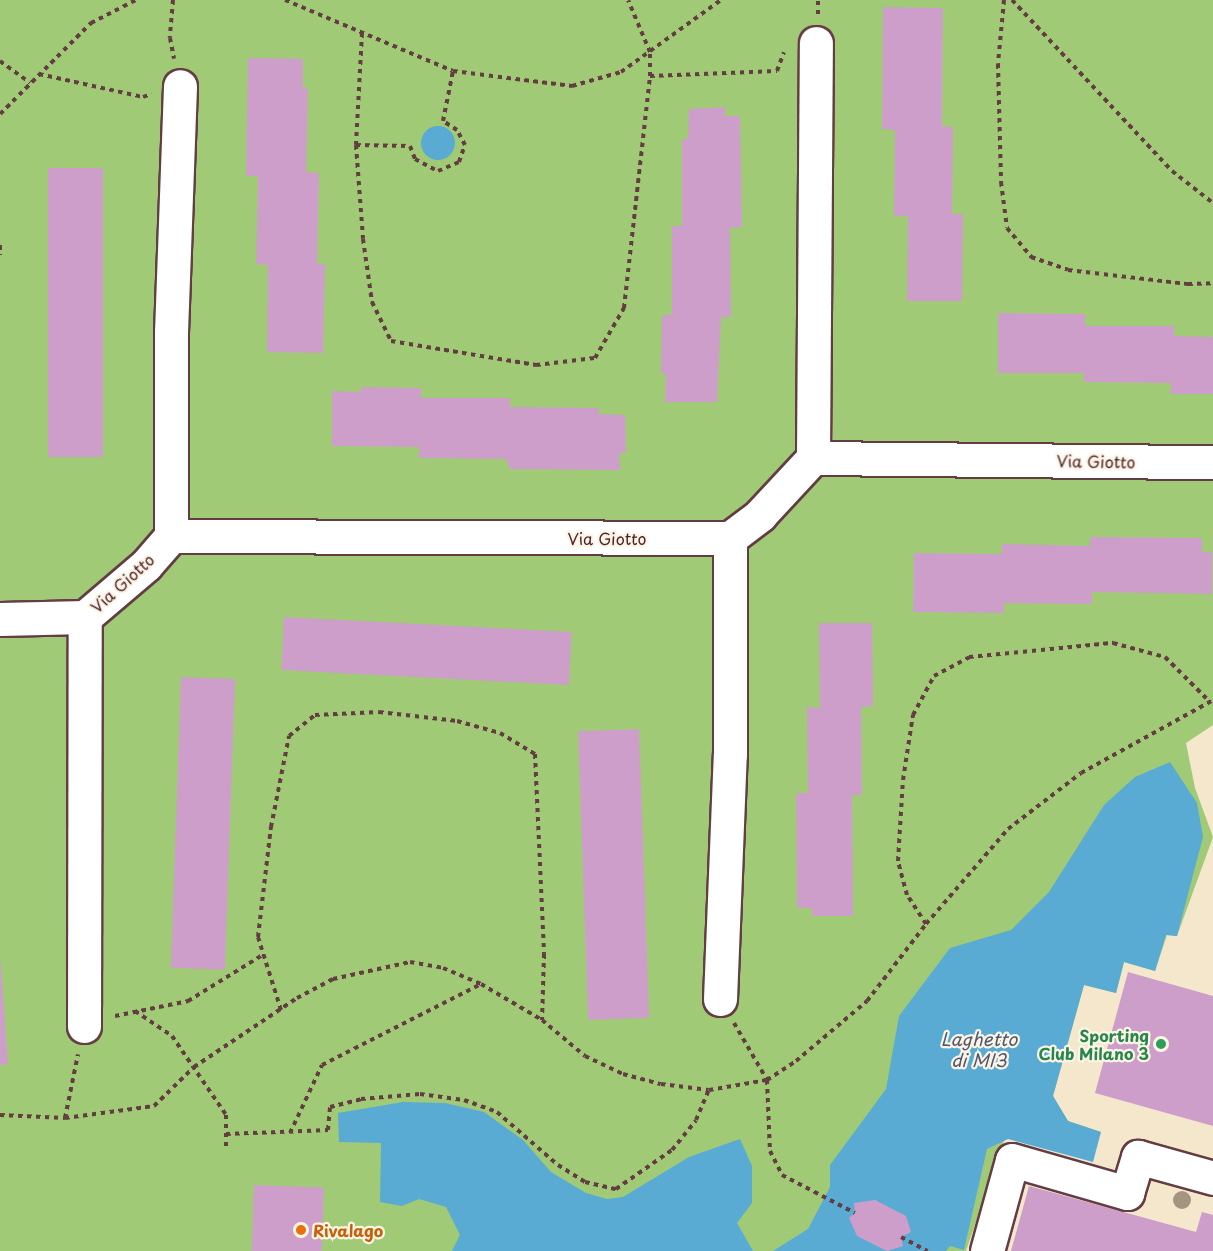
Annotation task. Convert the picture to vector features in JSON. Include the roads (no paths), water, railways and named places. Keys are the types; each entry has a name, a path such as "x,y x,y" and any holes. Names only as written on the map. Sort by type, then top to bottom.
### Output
{"street":[{"path":"720,999 730,754 730,538 760,515 813,458 816,43"},
{"path":"171,536 171,332 180,86"},
{"name":"Via Giotto","path":"813,458 1213,462"},
{"name":"Via Giotto","path":"0,619 85,617 122,586 171,536 730,538"},
{"path":"84,1026 85,617"},
{"path":"987,1251 1012,1160 1127,1193 1138,1157 1213,1178"}],"water":[{"path":"438,126 450,131 455,143 450,155 438,160 426,155 421,143 426,131"},
{"name":"Laghetto di MI3","path":"1170,762 1197,803 1203,837 1177,936 1166,935 1155,971 1124,962 1116,993 1084,985 1053,1096 1068,1121 1101,1132 1093,1162 1008,1139 987,1149 964,1250 950,1246 946,1251 773,1251 808,1229 830,1187 830,1165 886,1089 899,1016 950,948 1011,930 1049,892 1104,805 1135,777"},
{"path":"403,1102 445,1103 484,1112 523,1140 551,1172 586,1193 607,1199 623,1197 689,1157 740,1139 752,1166 752,1203 737,1223 753,1251 452,1251 460,1235 446,1207 419,1199 402,1206 380,1202 381,1143 339,1142 338,1113"}],"place":[{"name":"Sporting Club Milano 3","path":"1161,1044"},
{"name":"Rivalago","path":"301,1230"}]}
